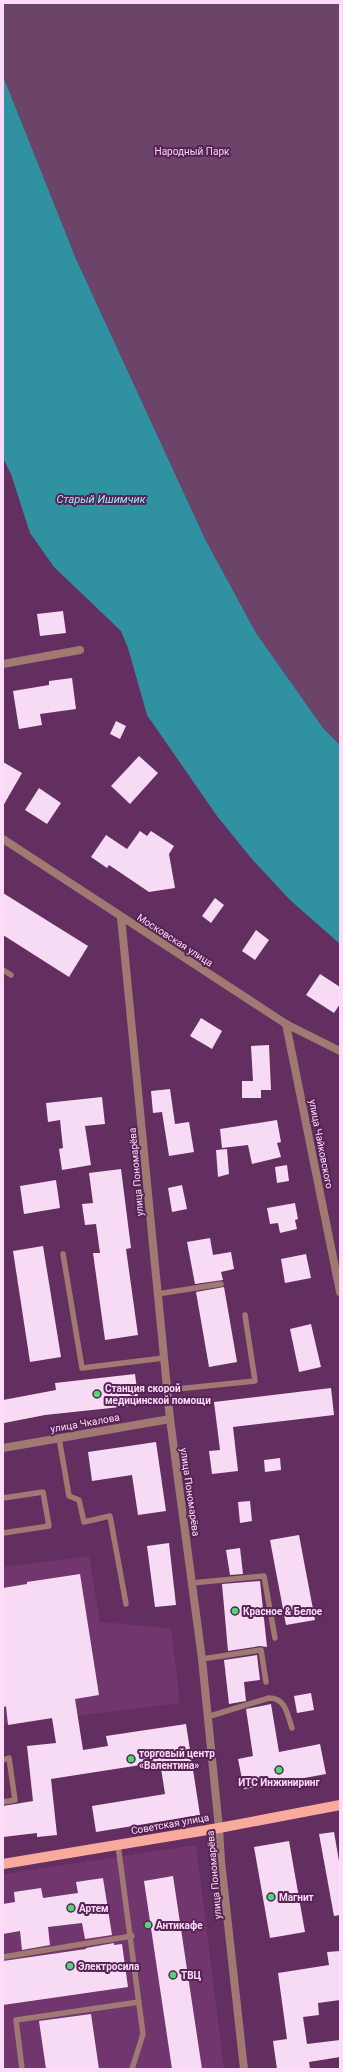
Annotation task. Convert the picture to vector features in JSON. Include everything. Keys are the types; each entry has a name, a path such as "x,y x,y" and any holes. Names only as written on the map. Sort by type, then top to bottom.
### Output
{"main road":[{"name":"Советская улица","path":"3,1864 220,1828 340,1805"}],"street":[{"path":"3,664 80,650"},
{"name":"Московская улица","path":"3,839 286,1024 340,1051"},
{"name":"улица Пономарёва","path":"121,917 170,1419 202,1659 220,1828 221,1861 244,2069"},
{"name":"улица Чайковского","path":"286,1024 340,1292"},
{"name":"улица Чкалова","path":"3,1448 170,1419"}],"lane":[{"path":"3,970 11,975"},
{"path":"63,1254 82,1368 164,1358"},
{"path":"157,1294 221,1284"},
{"path":"167,1390 255,1381 245,1315"},
{"path":"59,1438 69,1496 79,1500 84,1522 110,1516 126,1604"},
{"path":"3,1498 43,1492 49,1526 3,1533"},
{"path":"192,1583 264,1576 275,1638"},
{"path":"202,1659 261,1650 266,1682"},
{"path":"207,1717 269,1698 277,1698 283,1702 292,1728"},
{"path":"3,1760 9,1758 15,1800 3,1802"},
{"path":"118,1845 132,1936 144,2034 132,2069"},
{"path":"3,1957 132,1936"},
{"path":"22,2069 16,2020 139,2002"}],"shaded area":[{"path":"89,1556 100,1622 171,1628 180,1703 3,1725 3,1567"},
{"path":"196,1845 224,2069 3,2069 3,1874"}],"green space":[{"name":"Народный Парк","path":"3,3 340,3 340,745 323,728 256,633 205,539 76,259 3,76"}],"water":[{"name":"Старый Ишимчик","path":"3,76 76,259 205,539 256,633 323,728 340,745 340,944 290,900 251,858 217,816 147,715 128,648 121,631 54,567 30,533 11,474 3,458"}],"building":[{"path":"63,611 66,633 40,636 37,614"},
{"path":"72,678 76,709 40,714 42,725 19,729 13,691 49,685 49,681"},
{"path":"116,721 126,726 120,739 110,734"},
{"path":"139,756 158,773 130,804 111,786"},
{"path":"3,762 22,773 3,806"},
{"path":"39,788 61,803 47,824 25,810"},
{"path":"140,831 147,836 151,831 174,846 169,854 175,888 149,892 109,865 107,868 91,857 106,835 127,849"},
{"path":"3,893 88,946 69,977 3,935"},
{"path":"215,898 224,905 211,923 202,916"},
{"path":"256,930 269,940 255,960 242,951"},
{"path":"320,974 340,987 340,1004 334,1013 306,995"},
{"path":"201,1018 222,1031 212,1049 190,1036"},
{"path":"269,1045 271,1090 261,1090 261,1098 242,1098 242,1081 253,1081 251,1046"},
{"path":"170,1089 175,1124 189,1122 194,1152 169,1156 162,1112 153,1113 151,1091"},
{"path":"102,1097 105,1124 85,1126 91,1165 62,1170 59,1149 63,1148 60,1120 48,1122 46,1103"},
{"path":"277,1120 281,1142 277,1143 281,1157 252,1164 248,1145 222,1148 220,1129"},
{"path":"227,1149 229,1174 218,1177 216,1150"},
{"path":"287,1165 289,1181 277,1183 275,1167"},
{"path":"121,1169 131,1248 126,1249 138,1335 105,1340 93,1253 100,1253 96,1224 85,1225 82,1204 93,1203 89,1173"},
{"path":"56,1180 60,1208 24,1214 20,1186"},
{"path":"182,1185 187,1209 172,1212 168,1188"},
{"path":"295,1203 298,1219 295,1220 297,1229 280,1233 278,1223 270,1224 267,1208"},
{"path":"210,1238 213,1255 231,1252 234,1269 221,1272 223,1280 195,1284 187,1242"},
{"path":"43,1246 61,1357 30,1362 13,1251"},
{"path":"306,1254 311,1278 285,1283 281,1259"},
{"path":"224,1287 237,1362 209,1367 196,1292"},
{"path":"311,1324 321,1367 299,1372 290,1329"},
{"name":"Станция скорой медицинской помощи","path":"135,1374 139,1405 45,1415 4,1423 3,1400 56,1390 55,1383"},
{"path":"331,1388 334,1415 233,1427 238,1471 212,1474 209,1451 220,1450 214,1402"},
{"path":"156,1442 166,1511 138,1515 132,1475 92,1481 88,1452"},
{"path":"280,1458 281,1470 265,1472 264,1460"},
{"path":"250,1501 252,1521 240,1523 238,1502"},
{"path":"299,1535 315,1620 286,1625 270,1540"},
{"path":"169,1543 176,1605 155,1607 147,1546"},
{"path":"240,1548 243,1574 230,1575 226,1550"},
{"path":"80,1574 99,1695 75,1699 83,1750 108,1746 106,1736 186,1724 200,1815 96,1832 92,1806 165,1794 160,1762 51,1779 57,1835 37,1837 37,1833 3,1837 3,1806 33,1801 27,1746 56,1743 52,1718 8,1725 6,1706 3,1708 3,1588 27,1584 27,1582"},
{"path":"260,1581 267,1647 260,1646 228,1651 222,1584"},
{"path":"257,1655 260,1680 244,1682 246,1701 229,1704 224,1660"},
{"path":"311,1693 314,1710 297,1713 294,1696"},
{"path":"271,1704 279,1752 320,1744 326,1774 244,1789 238,1759 253,1756 246,1709"},
{"path":"334,1832 340,1867 340,1915 334,1916 319,1834"},
{"path":"289,1841 305,1932 270,1938 254,1847"},
{"name":"ТВЦ","path":"173,1876 202,2069 172,2069 144,1881"},
{"path":"103,1878 112,1935 85,1939 82,1923 48,1927 50,1945 22,1950 20,1931 3,1934 3,1904 15,1902 14,1892 41,1888 43,1898 78,1893 76,1882"},
{"path":"114,1943 114,1945 122,1944 128,1987 3,2005 3,1961 86,1949"},
{"path":"340,1951 340,2000 318,2003 319,2015 303,2017 307,2044 340,2040 340,2057 309,2062 310,2069 277,2069 273,2041 287,2039 278,1973 329,1965 327,1952"},
{"path":"91,2014 99,2069 46,2069 39,2021"}],"place":[{"name":"Станция скорой медицинской помощи","path":"97,1394"},
{"name":"Красное & Белое","path":"235,1611"},
{"name":"торговый центр «Валентина»","path":"131,1759"},
{"name":"ИТС Инжиниринг","path":"279,1770"},
{"name":"Магнит","path":"271,1897"},
{"name":"Артем","path":"71,1908"},
{"name":"Антикафе","path":"148,1925"},
{"name":"Электросила","path":"70,1966"},
{"name":"ТВЦ","path":"173,1975"}]}
